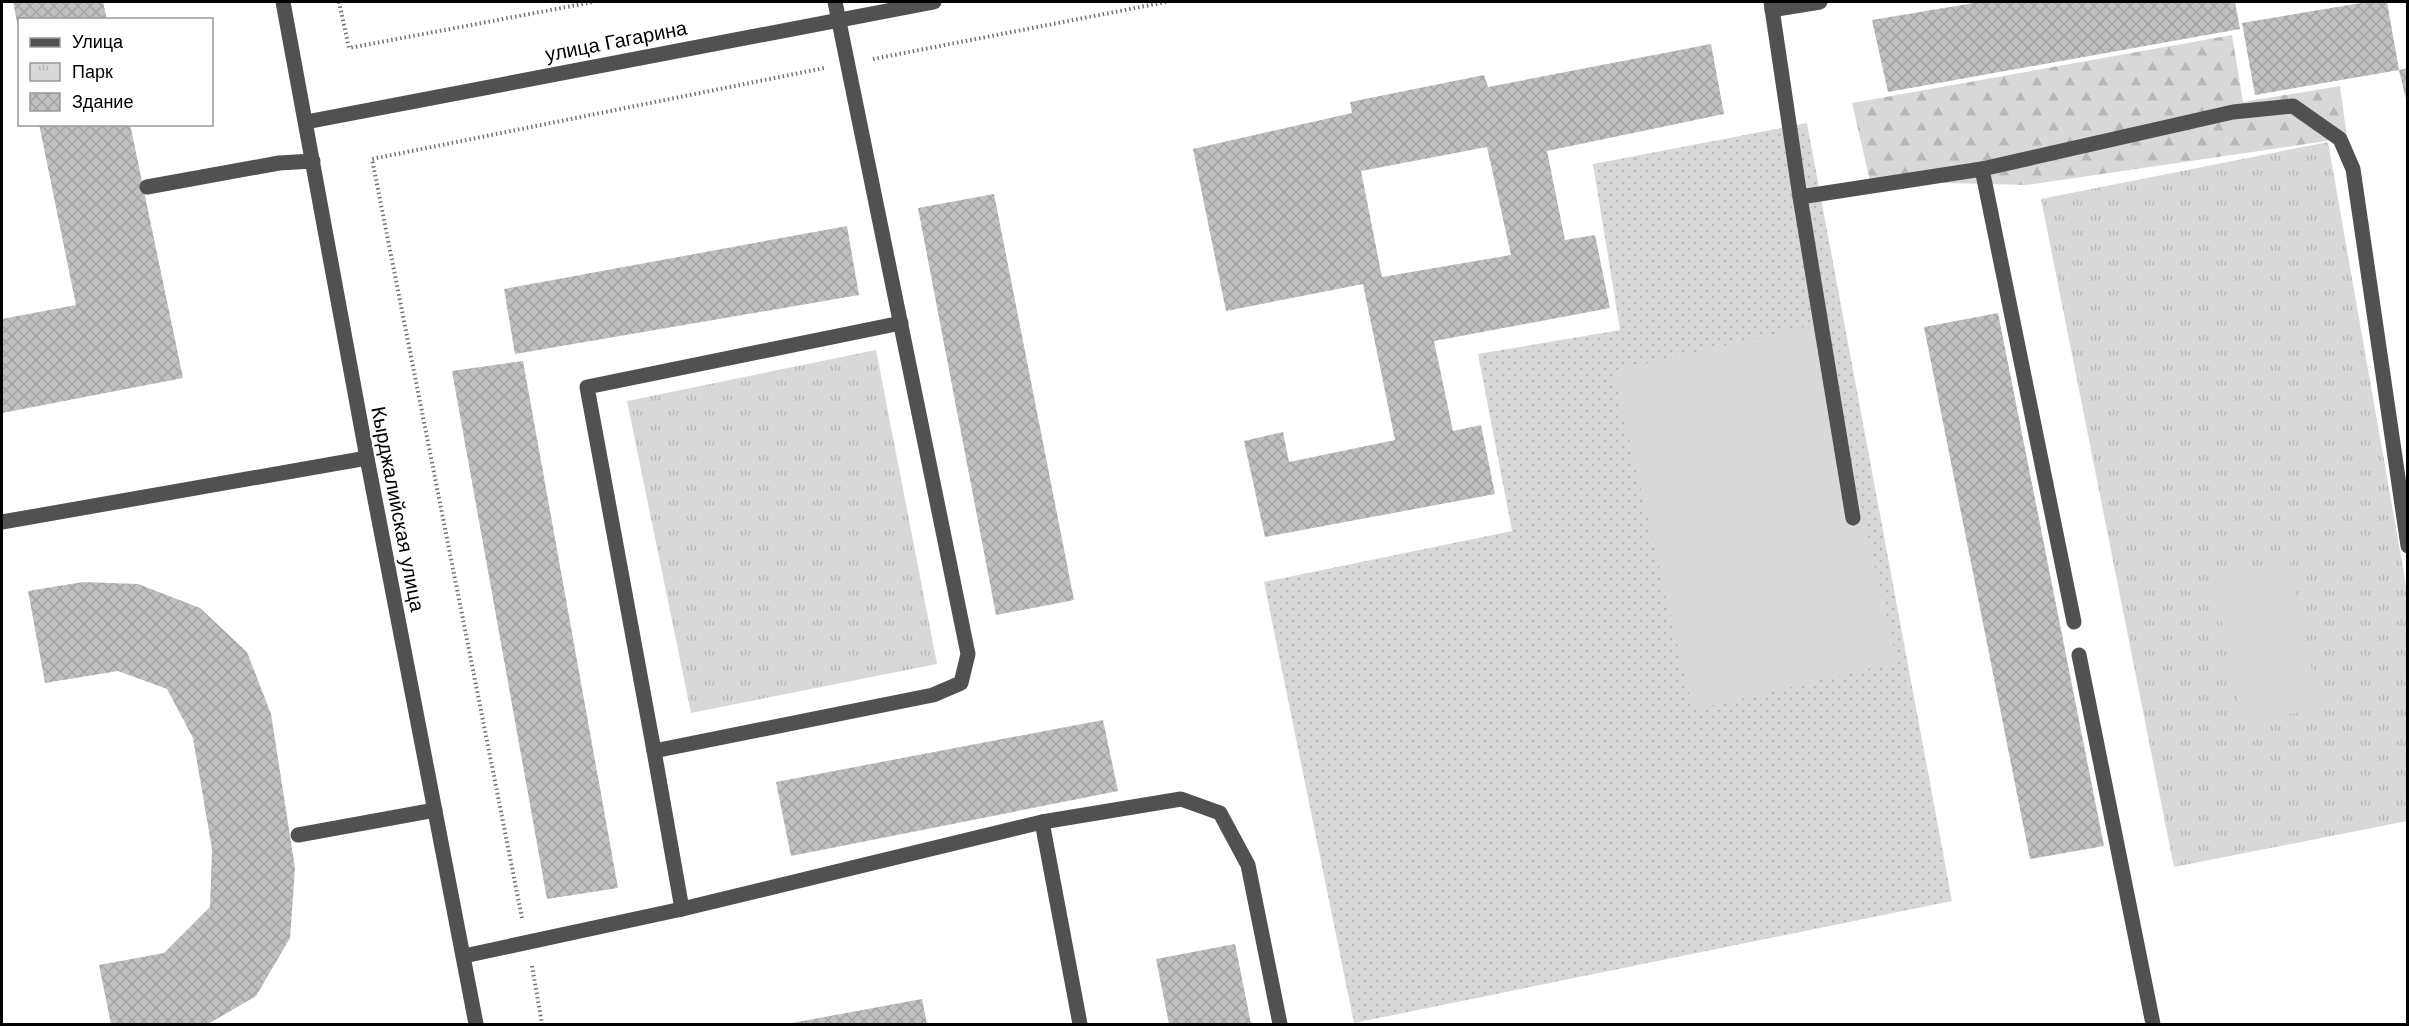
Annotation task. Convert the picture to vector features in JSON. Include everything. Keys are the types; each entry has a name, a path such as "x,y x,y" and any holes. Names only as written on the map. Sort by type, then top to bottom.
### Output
{"street":[{"name":"Кырджалийская улица","path":"283,2 367,458 476,1024"},
{"path":"654,751 933,695 961,683 968,654 835,2"},
{"name":"улица Гагарина","path":"306,122 934,2"},
{"path":"1820,2 1772,6 1800,197 1853,518"},
{"path":"1800,197 1982,169 2233,112 2293,106 2340,139 2353,168 2408,546"},
{"path":"147,187 279,163 313,161"},
{"path":"1982,169 2074,622"},
{"path":"682,909 587,387 901,323"},
{"path":"2,522 367,458"},
{"path":"2079,655 2153,1024"},
{"path":"464,957 682,909 1042,822 1181,799 1220,813 1248,865 1280,1024"},
{"path":"298,835 435,810"},
{"path":"1042,822 1080,1024"}],"path":[{"path":"339,2 349,48 593,2"},
{"path":"542,1024 372,159 1166,2"}],"green space":[{"path":"2232,35 2243,102 2340,86 2347,138 2027,185 1870,181 1852,103"},
{"path":"1807,123 1952,901 1354,1023 1264,582 1512,531 1478,354 1620,330 1593,164"},
{"path":"2328,142 2407,591 2407,821 2174,867 2041,199"},
{"path":"1818,324 1897,662 1693,710 1613,371"},
{"path":"876,350 937,664 691,713 627,401"},
{"path":"2289,560 2320,708 2243,724 2212,576"}],"building":[{"path":"13,2 103,2 107,18 18,18 18,27"},
{"path":"1980,2 2235,2 2240,29 1888,92 1872,20"},
{"path":"2367,2 2387,2 2399,70 2255,95 2242,23"},
{"path":"1711,44 1724,114 1547,151 1565,240 1595,235 1610,308 1434,341 1453,431 1481,425 1495,494 1265,537 1244,441 1283,432 1289,462 1395,440 1363,284 1226,311 1193,149 1352,113 1350,102 1484,75 1488,87","holes":["1487,147 1511,255 1382,277 1361,171"]},
{"path":"2408,68 2408,108 2399,70"},
{"path":"39,126 130,126 183,378 2,413 2,319 76,305"},
{"path":"994,194 1074,600 996,615 918,208"},
{"path":"847,226 859,295 515,354 504,289"},
{"path":"1998,313 2104,846 2030,859 1924,327"},
{"path":"523,361 618,888 547,899 452,371"},
{"path":"83,582 138,584 200,608 247,652 271,714 295,868 290,938 256,996 208,1024 111,1024 99,965 164,953 210,907 212,849 193,738 167,689 118,671 45,683 28,591"},
{"path":"1103,720 1118,791 791,856 776,782"},
{"path":"1235,944 1251,1024 1169,1024 1156,959"},
{"path":"922,999 927,1024 792,1024 792,1023"}]}
